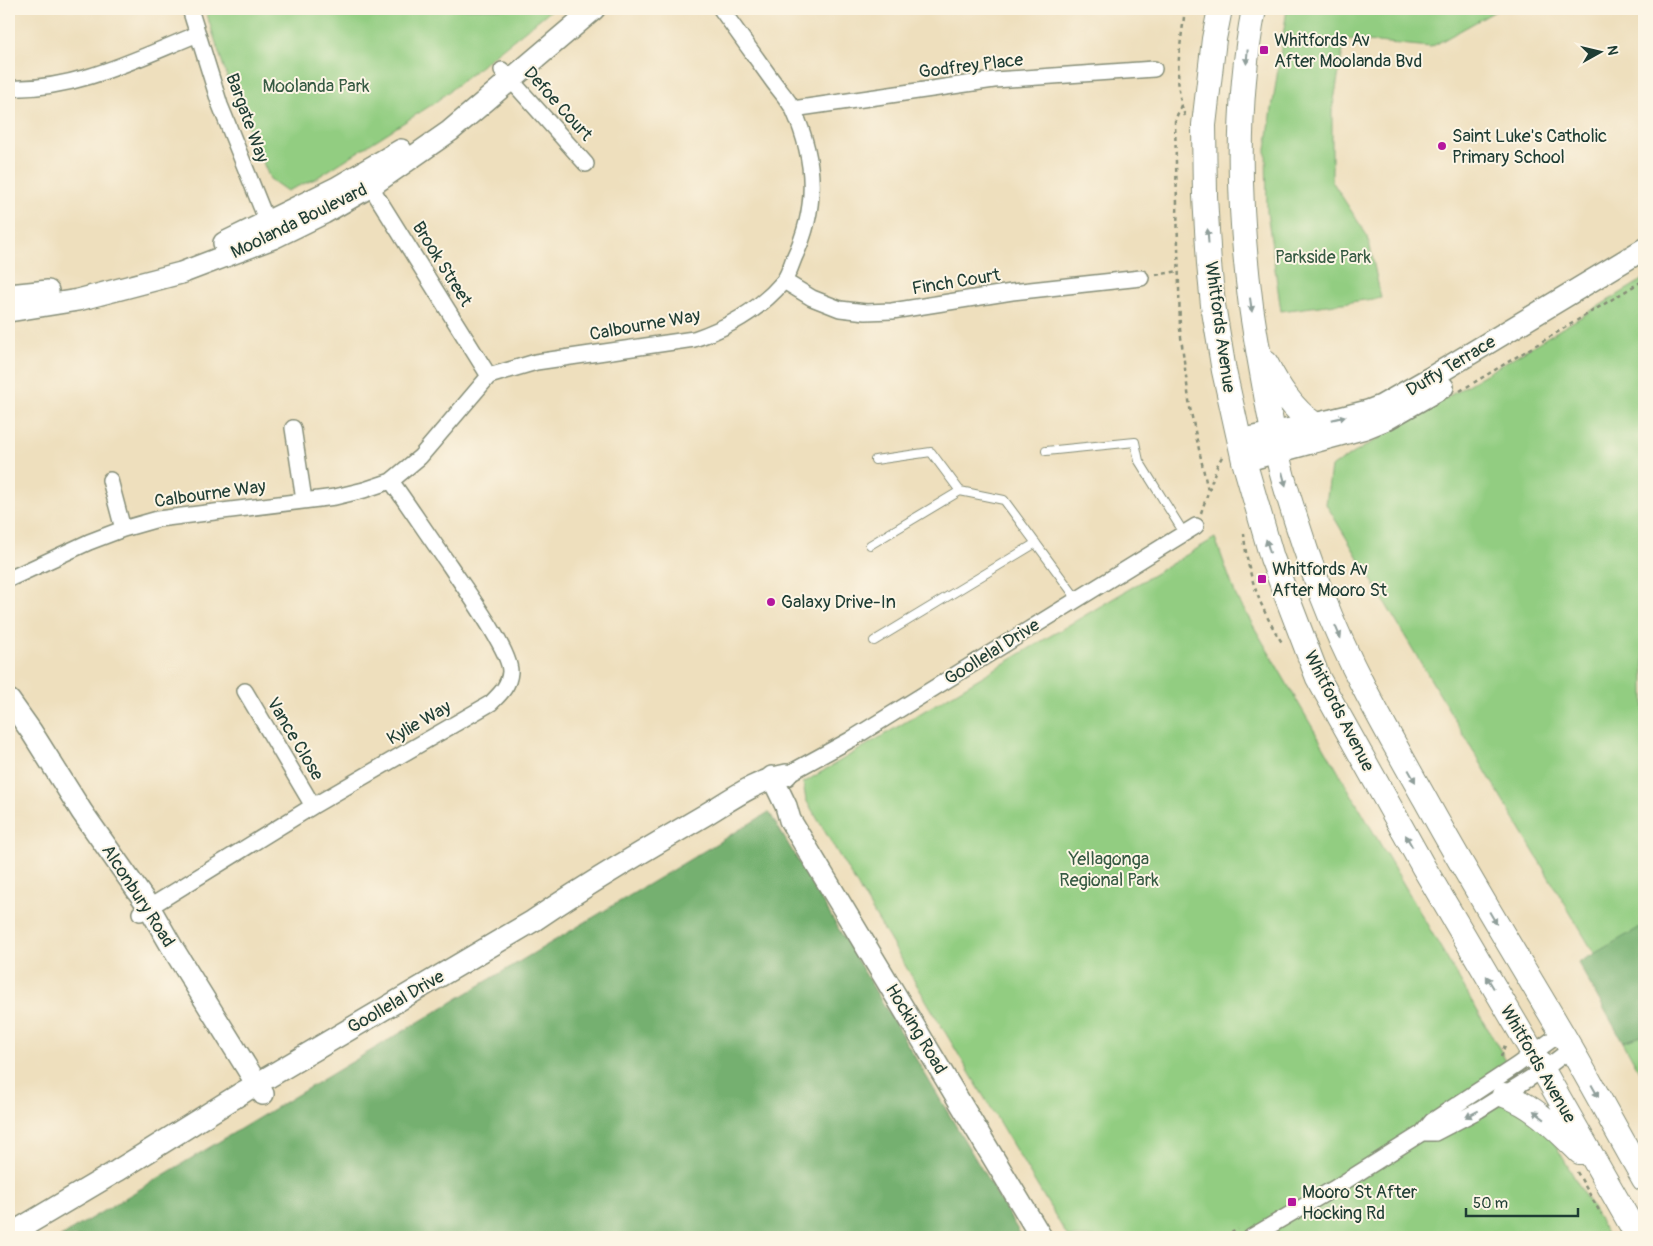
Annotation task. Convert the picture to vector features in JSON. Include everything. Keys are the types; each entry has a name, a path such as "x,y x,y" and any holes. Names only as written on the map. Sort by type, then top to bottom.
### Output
{"main road":[{"path":"1210,9 1214,39"},
{"name":"Whitfords Avenue","path":"1220,9 1214,39 1204,125 1205,196 1209,264 1213,305 1236,450 1272,558 1318,678 1424,868 1638,1237"},
{"name":"Whitfords Avenue","path":"1254,9 1240,123 1240,194 1245,264 1274,443 1303,542 1322,596 1348,657 1454,852 1566,1041 1644,1179"},
{"path":"1257,346 1280,388 1303,417 1314,424"},
{"path":"1504,1095 1520,1101 1536,1112 1600,1172"}],"street":[{"name":"Bargate Way","path":"190,9 220,104 270,230"},
{"name":"Moolanda Boulevard","path":"9,296 57,290 151,269 225,243 324,213 367,180 450,131 574,9"},
{"name":"Moolanda Boulevard","path":"507,74 594,9"},
{"name":"Calbourne Way","path":"9,579 89,542 123,529 158,519 335,497 391,481 420,457 489,376 536,362 694,339 715,332 737,320 759,304 784,281 801,243 809,219 811,201 812,180 809,155 793,109 721,9"},
{"path":"9,88 29,89 90,77 198,34"},
{"name":"Godfrey Place","path":"793,109 994,80 1154,69"},
{"name":"Defoe Court","path":"507,74 586,164"},
{"name":"Brook Street","path":"367,180 489,376"},
{"name":"Moolanda Boulevard","path":"9,311 78,300 181,273 270,230"},
{"name":"Duffy Terrace","path":"1274,443 1314,424 1368,411 1392,400 1644,249"},
{"name":"Duffy Terrace","path":"1236,450 1365,428 1387,419 1424,399 1644,266"},
{"name":"Finch Court","path":"784,281 812,298 840,308 866,312 892,310 1012,292 1141,278"},
{"path":"293,428 304,500"},
{"path":"110,480 123,529"},
{"name":"Kylie Way","path":"144,910 313,806 491,703 502,693 508,683 510,671 508,659 486,620 391,481"},
{"name":"Goollelal Drive","path":"30,1237 412,992 487,949 648,848 850,740 1190,529"},
{"name":"Vance Close","path":"245,691 313,806"},
{"name":"Alconbury Road","path":"9,700 31,731 144,910 254,1093"},
{"name":"Alconbury Road","path":"9,718 73,819 144,910"},
{"name":"Hocking Road","path":"772,783 786,806 790,820 1041,1237"},
{"path":"1422,1133 1435,1133 1504,1095 1538,1062 1566,1041"},
{"path":"1246,1232 1333,1189 1422,1133 1432,1121 1538,1062"},
{"name":"Goollelal Drive","path":"9,1235 117,1170 254,1093"}],"lane":[{"path":"1046,451 1134,442 1139,461 1190,529"},
{"path":"875,460 931,452 960,491 1004,500 1077,599"},
{"path":"870,545 960,491"},
{"path":"874,641 1036,543"}],"path":[{"path":"1181,105 1175,121 1180,329 1189,398 1208,491"},
{"path":"1141,278 1179,271"},
{"path":"1458,392 1644,280"},
{"path":"1190,529 1208,491 1217,466 1236,450"},
{"path":"1500,1060 1506,1042"},
{"path":"1224,1237 1246,1232"}],"green space":[{"name":"Moolanda Park","path":"205,9 552,9 433,104 315,179 287,191 270,179 228,80"},
{"name":"Parkside Park","path":"1287,9 1499,9 1431,47 1345,39 1332,111 1332,181 1368,237 1381,298 1281,311 1267,212 1266,149"},
{"path":"1644,279 1644,1080 1623,1042 1643,1035 1326,504 1331,467"},
{"name":"Yellagonga Regional Park","path":"1215,538 1236,596 1609,1237 1068,1237 806,800 803,783"},
{"path":"769,812 1022,1237 60,1237"},
{"path":"1644,925 1644,1035 1623,1042 1578,963"}],"place":[{"name":"Whitfords Av After Moolanda Bvd","path":"1264,50"},
{"name":"Saint Luke's Catholic Primary School","path":"1442,146"},
{"name":"Whitfords Av After Mooro St","path":"1262,579"},
{"name":"Galaxy Drive-In","path":"771,602"},
{"name":"Mooro St After Hocking Rd","path":"1292,1202"}]}
